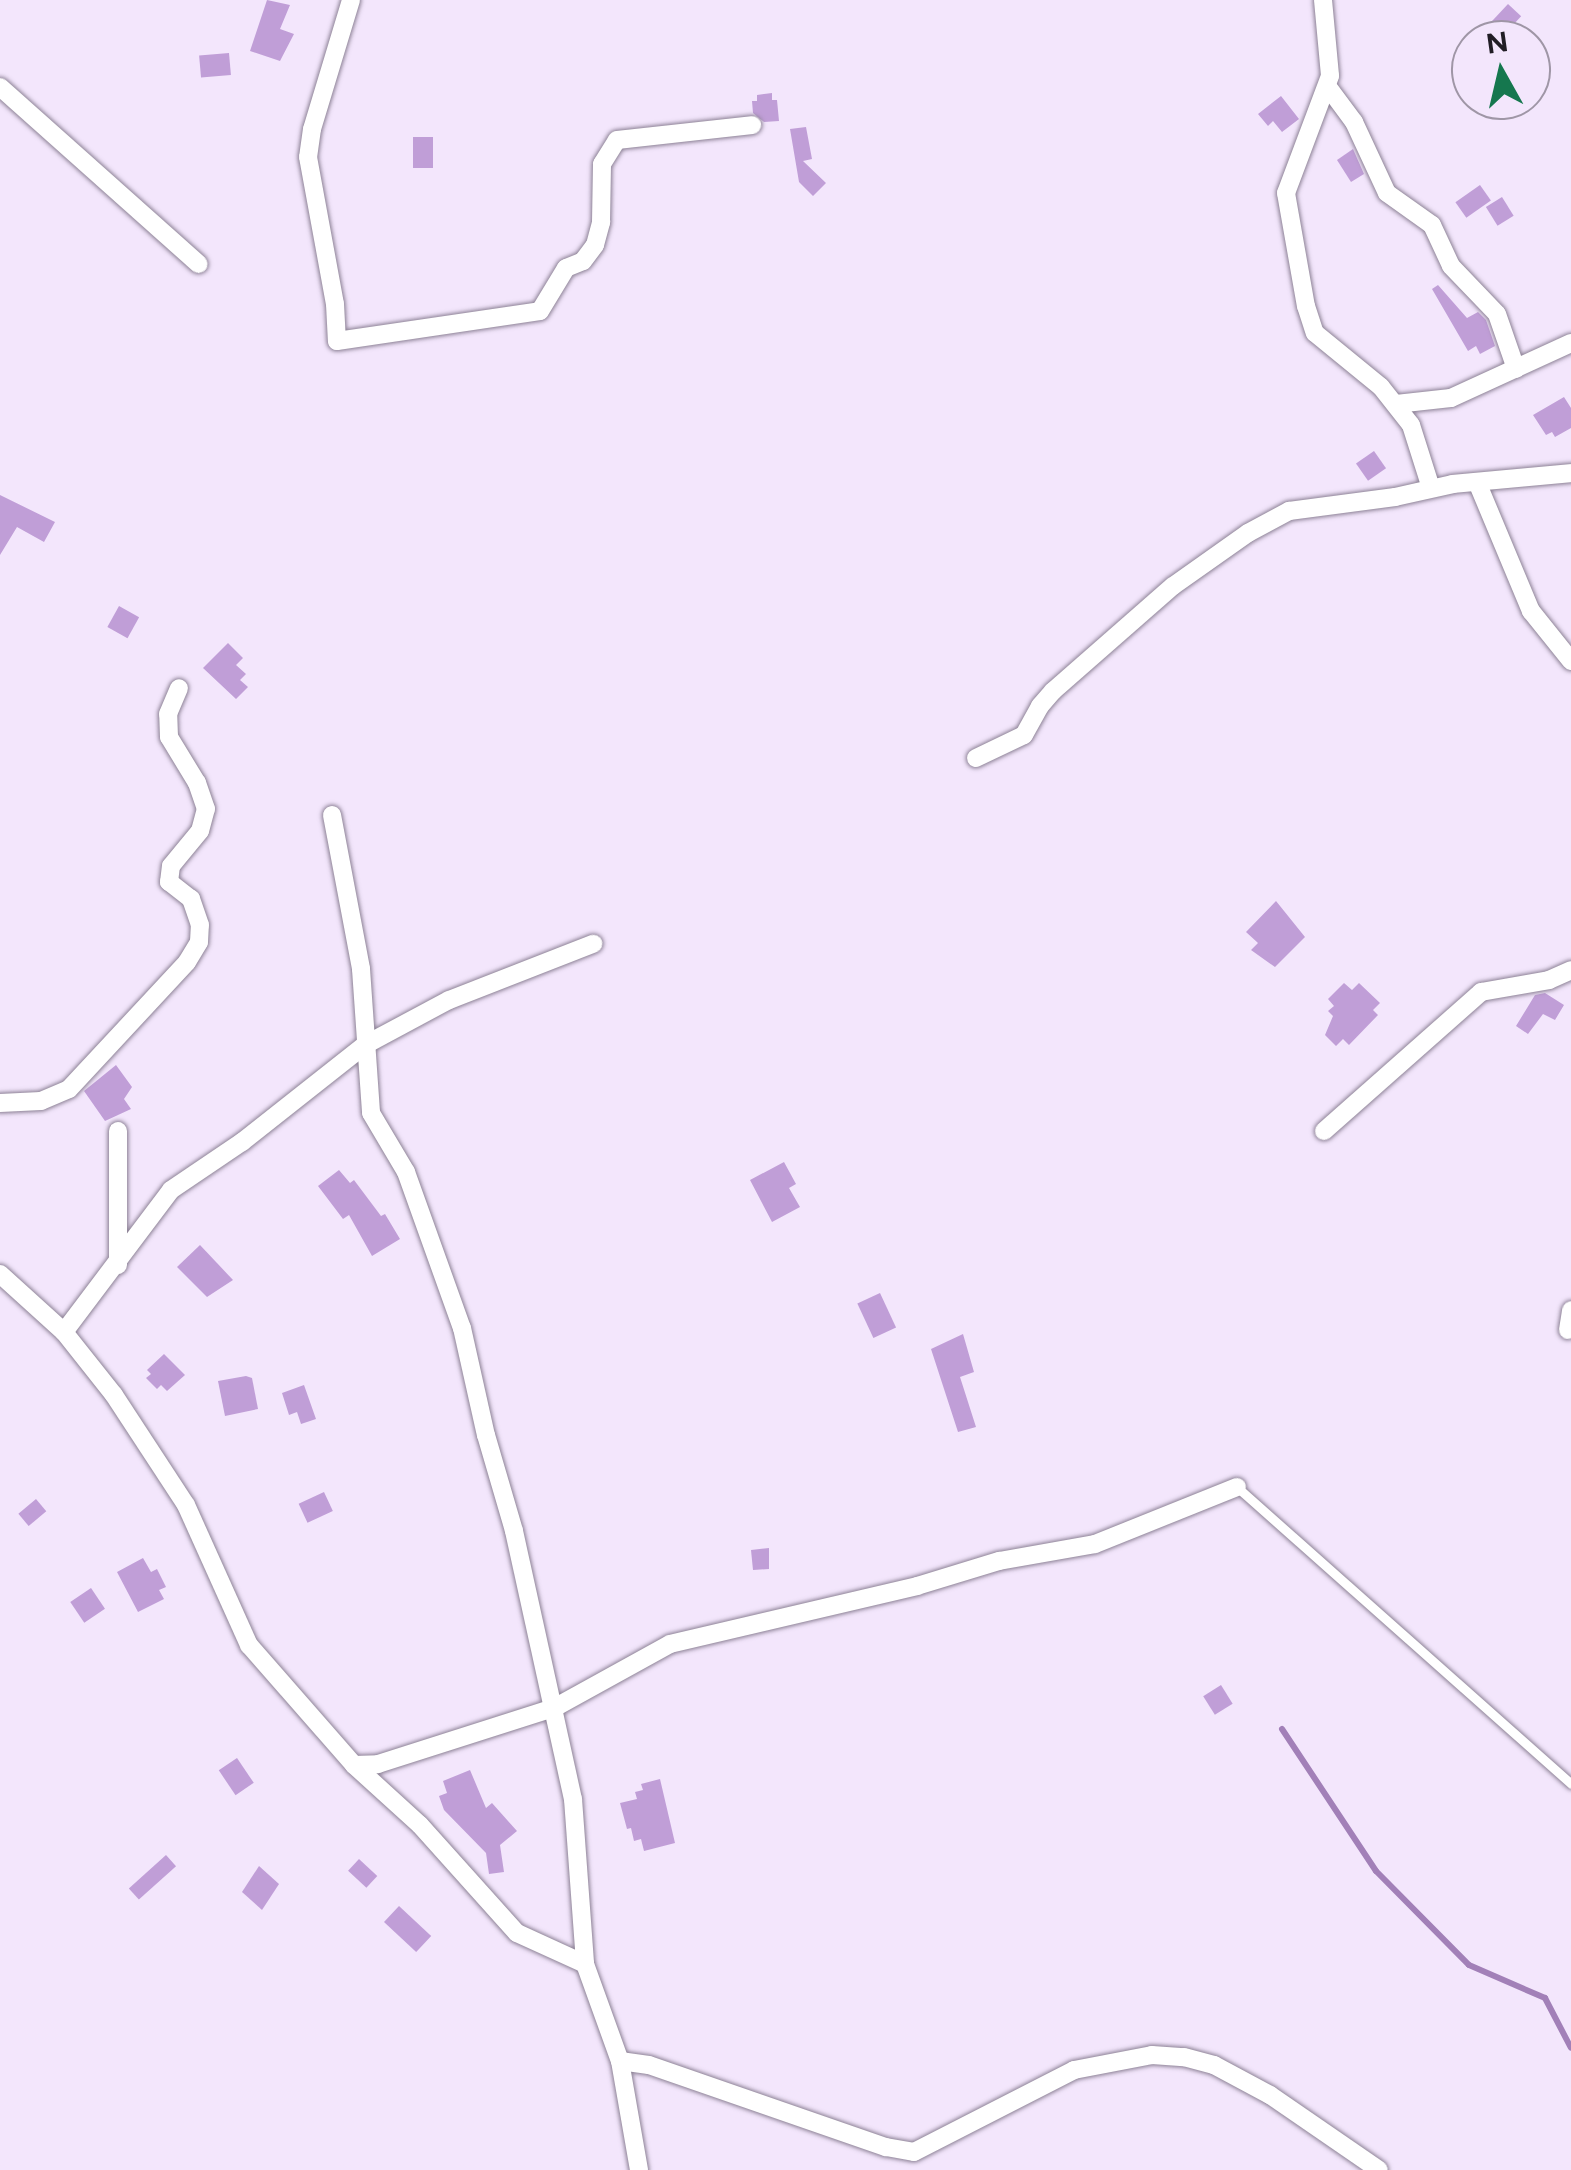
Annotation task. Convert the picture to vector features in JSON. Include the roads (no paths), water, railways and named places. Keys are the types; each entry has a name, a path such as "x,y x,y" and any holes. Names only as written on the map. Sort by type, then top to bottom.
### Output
{"street":[{"path":"351,0 312,128 308,157 335,304 337,342 540,311 566,268 583,261 596,245 601,222 602,164 617,140 752,124"},
{"path":"1323,0 1330,49 1328,87 1286,193 1306,306 1315,332 1396,404 1418,441 1431,488"},
{"path":"0,87 200,264"},
{"path":"1328,87 1354,122 1387,193 1432,225 1451,266 1497,314 1516,368"},
{"path":"1396,404 1444,400 1571,342"},
{"path":"976,758 1024,735 1040,706 1069,676 1173,586 1248,533 1302,508 1395,497 1431,488 1571,473"},
{"path":"1478,482 1531,611 1571,661"},
{"path":"0,1104 41,1101 69,1089 186,962 199,942 200,924 191,899 169,882 171,866 200,830 206,808 198,782 169,738 168,714 178,688"},
{"path":"332,815 361,969 371,1113 406,1172 462,1328 554,1708 573,1799 584,1964 620,2061 639,2170"},
{"path":"64,1332 118,1266 171,1190 242,1142 365,1046 449,1000 593,944"},
{"path":"1324,1131 1481,992 1549,980 1571,970"},
{"path":"118,1130 118,1266"},
{"path":"0,1274 64,1332 114,1395 186,1505 249,1645 354,1765 420,1825 517,1933 584,1964"},
{"path":"1568,1330 1571,1310"},
{"path":"354,1765 396,1759 554,1708 670,1644 918,1586 999,1561 1095,1544 1238,1488"},
{"path":"904,2152 940,2142 1022,2094 1074,2070 1152,2055 1214,2064 1270,2095 1379,2170"},
{"path":"620,2061 649,2065 904,2152 918,2170"}],"lane":[{"path":"1238,1488 1571,1784"}],"waterway":[{"path":"1282,1729 1376,1871 1469,1965 1545,1998 1571,2048"}]}
